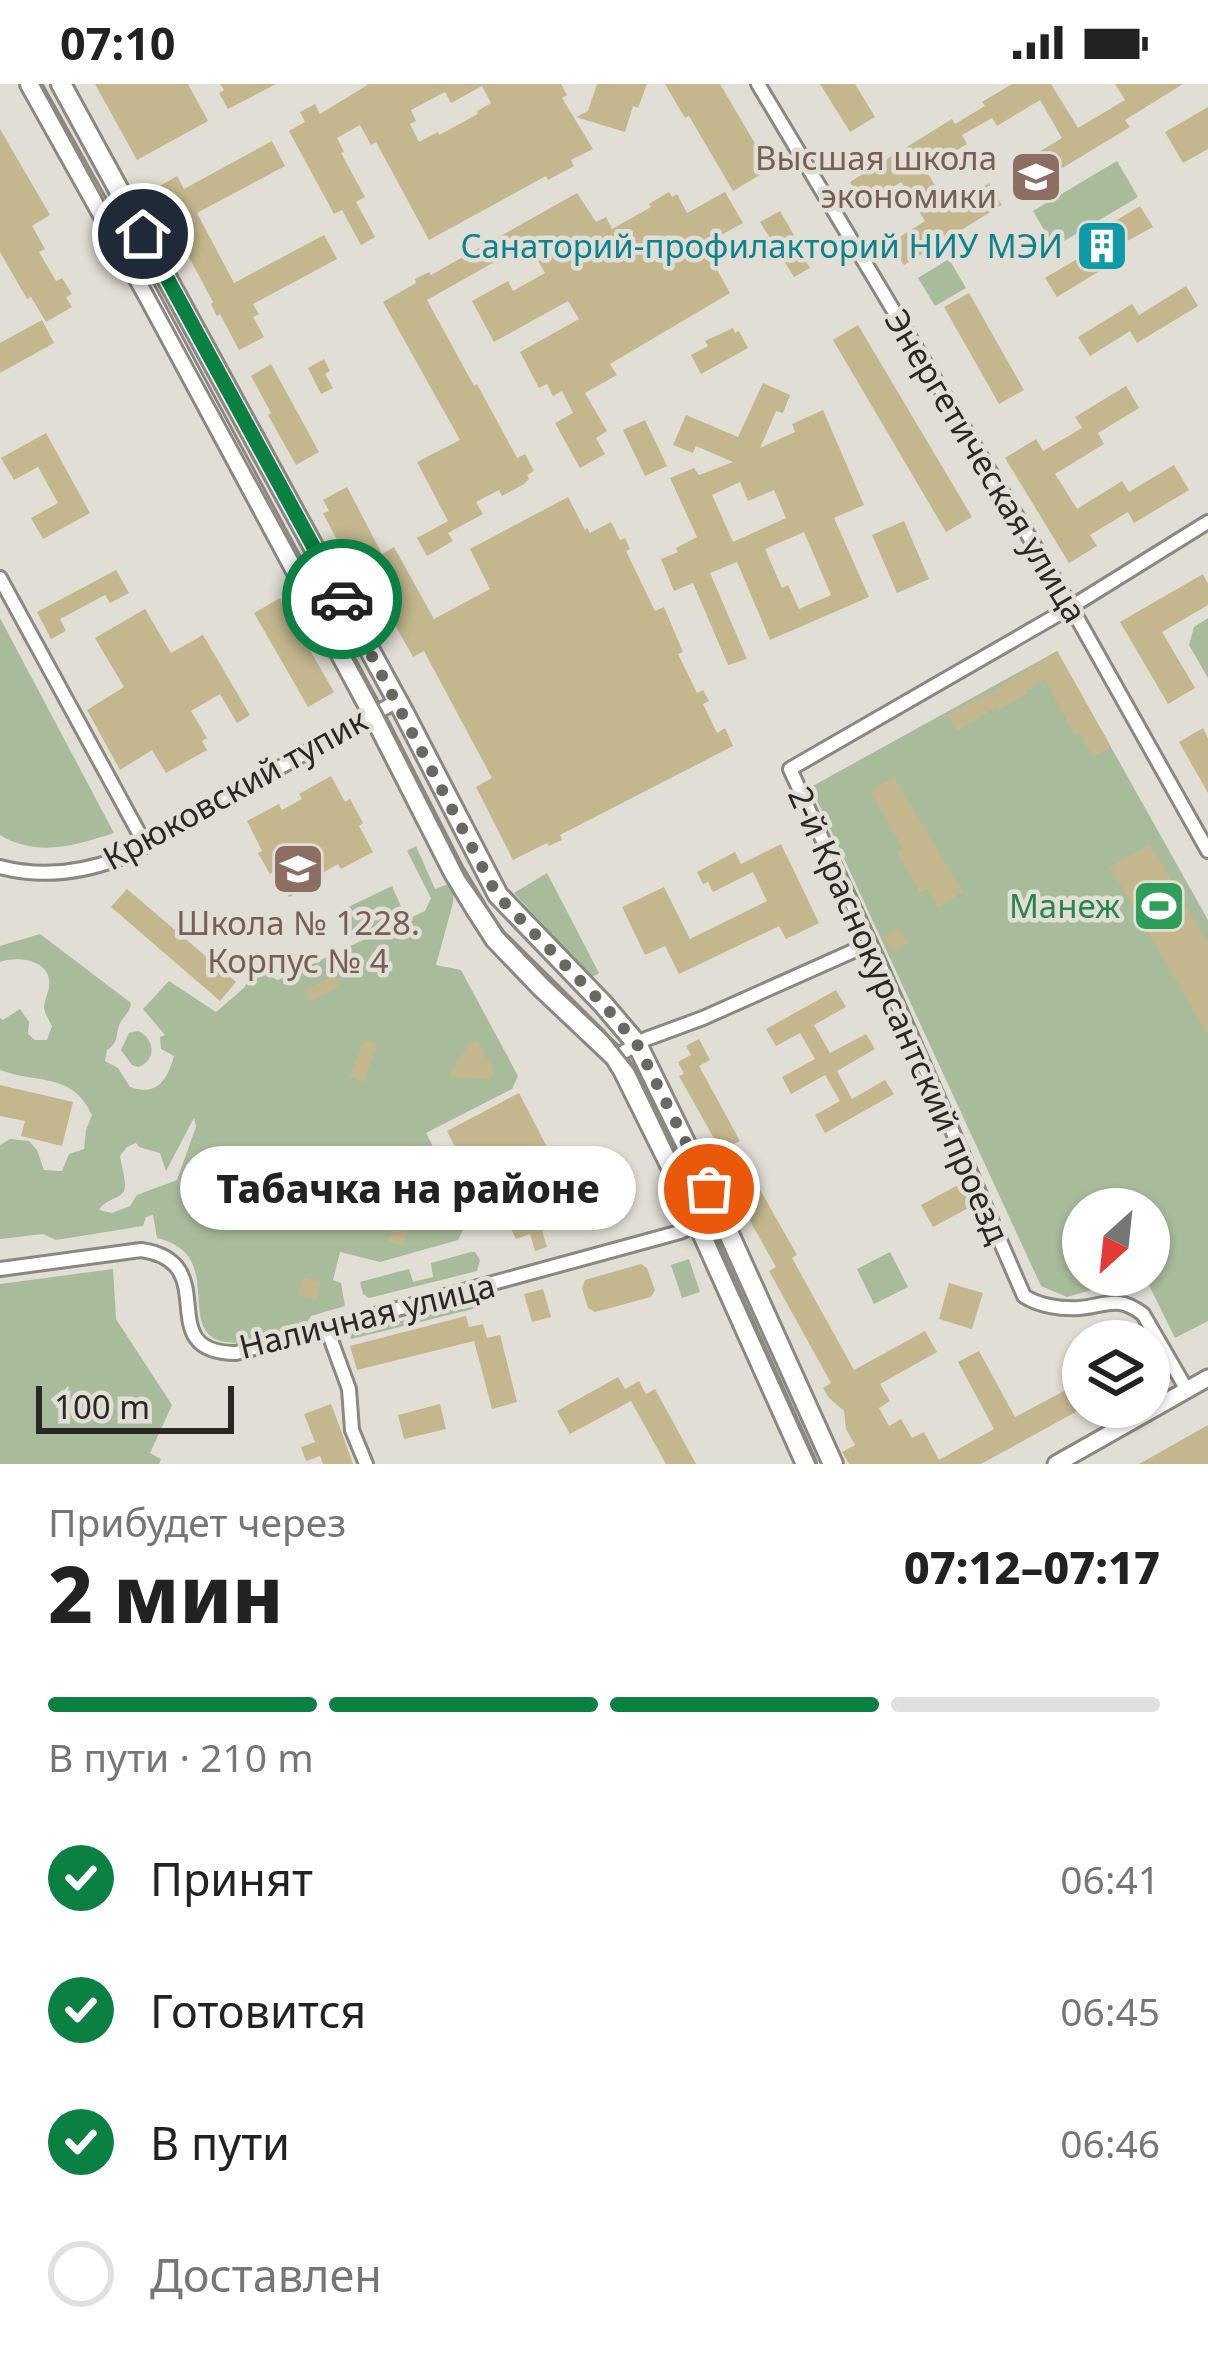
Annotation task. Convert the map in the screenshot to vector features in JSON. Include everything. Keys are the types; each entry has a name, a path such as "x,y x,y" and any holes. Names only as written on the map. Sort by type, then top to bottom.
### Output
{"main road":[{"path":"30,84 477,911 495,939 615,1058 630,1082 806,1464"},
{"path":"61,84 397,701 497,895 637,1044 721,1214 832,1464"}],"street":[{"name":"Энергетическая улица","path":"758,84 1071,607 1208,851"},
{"path":"1071,607 1208,522"},
{"path":"0,578 146,846"},
{"name":"2-й Краснокурсантский проезд","path":"1071,607 790,769 1024,1296 1036,1304 1081,1308 1104,1301 1132,1306 1143,1314 1187,1390"},
{"name":"Крюковский тупик","path":"0,867 46,874 73,872 146,846 397,701"},
{"path":"615,1058 637,1044 869,944"},
{"name":"Наличная улица","path":"0,1269 141,1250 157,1252 178,1266 196,1339 219,1353 236,1352 680,1232 721,1214"},
{"path":"327,1329 349,1389 352,1430 366,1464"},
{"path":"1056,1464 1208,1378"}],"green space":[{"path":"1117,161 1138,197 1054,247 1033,211"},
{"path":"949,259 966,288 935,306 918,278"},
{"path":"0,618 114,833 43,848 0,835"},
{"path":"1208,618 1208,678 1189,645 1194,627"},
{"path":"1057,651 1208,920 1208,1321 1175,1338 1154,1296 1170,1296 1170,1188 1062,1188 1062,1295 1041,1286 811,787"},
{"path":"416,846 435,889 454,882 436,965 461,970 518,1076 512,1089 426,1133 464,1209 466,1224 458,1240 380,1262 340,1252 333,1280 341,1283 345,1306 311,1316 304,1327 276,1336 228,1342 206,1330 193,1265 178,1247 157,1238 153,1215 146,1217 143,1226 56,1240 43,1234 0,1239 0,1145 10,1139 29,1141 44,1170 62,1171 69,1154 84,1149 92,1115 84,1101 64,1086 0,1070 0,1018 20,1009 29,1022 28,1034 35,1040 47,1040 52,1026 44,1008 47,972 29,961 0,962 0,946 40,934 131,1003 105,1061 118,1068 130,1087 154,1088 168,1073 174,1056 161,1049 160,1037 165,1035 143,1009 169,981 216,1012 245,987 251,968 278,980 425,911 431,898 407,851","holes":["194,1118 196,1127 177,1180 137,1195 130,1206 112,1213 99,1210 124,1190 120,1156 127,1147 136,1143 160,1153 166,1171"]},
{"path":"547,873 599,973 592,977 514,893"},
{"path":"392,886 404,913 352,938 340,911"},
{"path":"138,1031 152,1049 138,1067 121,1050 129,1033"},
{"path":"471,1252 480,1260 477,1271 369,1298 363,1294 360,1282 409,1269 413,1282 433,1277 431,1263"},
{"path":"890,1252 908,1287 874,1304 857,1269"},
{"path":"689,1259 700,1292 682,1298 671,1265"},
{"path":"113,1269 116,1319 172,1405 150,1453 161,1459 159,1464 0,1464 0,1284"},
{"path":"477,1302 481,1307 351,1339 349,1334"}],"building":[{"path":"95,84 188,84 208,121 137,160"},
{"path":"220,84 276,84 228,109 219,93 224,90"},
{"path":"369,84 561,84 567,95 562,98 593,149 571,160 574,166 548,180 546,176 429,240 376,142 371,145 360,125 337,138 365,197 356,202 375,237 361,245 342,210 334,214 289,131 305,122 300,112 315,104 320,114","holes":["482,86 491,103 419,142 410,124 416,121 411,110 445,92 451,103"]},
{"path":"597,84 647,84 625,132 576,117 588,111"},
{"path":"665,84 720,84 770,169 733,191"},
{"path":"820,84 855,84 875,117 850,132"},
{"path":"1012,84 1051,84 1078,128 1125,100 1115,84 1183,84 1125,120 1130,127 1031,187 1017,165 1062,138 1040,100 997,126 992,118 962,135 967,144 925,169 949,208 989,183 1002,205 904,265 890,243 925,221 901,182 864,205 850,182 952,119 955,124 985,106 982,102"},
{"path":"1208,107 1208,149 1183,163 1165,132"},
{"path":"0,129 50,215 32,226 45,249 39,252 56,281 62,278 72,294 66,297 72,307 46,322 0,252"},
{"path":"272,141 285,166 197,213 234,283 324,235 337,259 253,304 259,314 253,317 264,337 239,350 153,190 177,176 184,189"},
{"path":"669,192 672,197 677,194 687,213 725,192 743,223 703,245 730,293 610,364 617,375 585,393 607,431 596,438 605,454 580,468 555,423 573,413 562,391 553,396 547,384 539,388 520,352 579,319 568,301 494,342 472,301 508,281 513,291 545,273 528,243 427,300 517,458 525,454 534,471 524,484 502,496 499,490 476,502 483,514 448,533 453,541 427,556 417,538 448,521 417,462 460,440 383,302 416,283 415,279 431,275 577,193 596,222 606,217 612,229"},
{"name":"Санаторий-профилакторий НИУ МЭИ","path":"1140,206 1153,227 1105,253 1111,264 1057,297 1045,278 1089,252 1082,241"},
{"path":"780,211 809,261 810,268 794,277 760,222"},
{"path":"1186,286 1198,306 1137,343 1130,331 1090,356 1078,337 1132,304 1139,315"},
{"path":"969,293 1024,390 999,404 944,307"},
{"path":"42,320 54,343 0,373 0,343"},
{"path":"858,325 972,517 946,532 833,340"},
{"path":"733,328 748,348 701,374 691,355 708,346 705,341"},
{"path":"324,359 333,388 321,394 308,368"},
{"path":"271,364 319,452 296,465 251,376"},
{"path":"763,383 790,395 783,413 776,411 760,448 795,432 792,424 823,410 864,505 834,518 869,597 770,640 737,562 710,573 747,659 728,665 693,583 674,591 661,559 697,537 670,478 694,468 699,475 733,462 696,446 693,453 673,445 686,415 738,437","holes":["740,482 748,501 774,490 786,518 733,542 712,495","804,532 831,595 799,609 788,585 782,588 765,549"]},
{"path":"1126,386 1139,408 1098,433 1104,444 1055,474 1077,509 1122,481 1129,492 1174,465 1189,490 1134,523 1128,512 1090,535 1097,546 1069,563 1005,458 1036,439 1043,451 1082,428 1075,417"},
{"path":"645,420 667,466 645,476 623,430"},
{"path":"46,433 90,513 43,539 31,518 58,503 38,467 14,480 1,458"},
{"path":"347,487 382,554 394,547 434,619 490,589 470,549 568,497 590,533 611,522 620,540 625,538 630,549 626,551 655,611 664,607 683,652 678,654 697,693 703,690 709,701 703,704 717,733 725,728 733,746 560,835 562,840 513,860 476,787 492,778 424,651 413,657 353,550 345,540 339,544 323,513 329,511 323,500"},
{"path":"904,521 929,579 897,593 872,535"},
{"path":"116,570 129,593 110,603 105,595 60,619 66,631 51,639 37,612"},
{"path":"1203,574 1208,605 1162,632 1195,688 1168,704 1120,622"},
{"path":"280,598 334,692 308,707 254,613"},
{"path":"145,609 171,653 203,635 250,715 237,723 220,694 191,711 207,738 202,741 207,750 166,773 152,750 120,770 87,710 124,687 95,638"},
{"path":"1057,651 1111,747 1093,757 1079,732 1074,734 1045,679 957,731 948,715"},
{"path":"1203,728 1208,738 1208,793 1179,742"},
{"path":"331,776 345,802 350,799 373,852 341,869 338,864 319,875 322,880 289,897 258,853 262,851 247,821 279,804 282,810"},
{"path":"894,777 963,892 938,907 927,889 920,893 897,852 903,848 870,792"},
{"path":"781,844 819,923 786,939 779,926 679,974 665,946 645,955 622,907 664,887 690,939 767,901 753,872 713,892 697,872 735,852 741,864"},
{"name":"Манеж","path":"1150,844 1208,944 1208,1035 1110,867"},
{"path":"127,889 236,982 220,1001 111,907"},
{"path":"900,928 909,943 892,952 883,937"},
{"path":"334,975 340,986 310,1001 304,990"},
{"path":"836,990 846,1007 814,1025 830,1053 866,1034 875,1049 837,1071 852,1099 885,1080 894,1094 825,1133 815,1115 840,1101 825,1075 791,1094 782,1077 815,1059 800,1033 776,1046 766,1029"},
{"path":"699,1039 710,1060 699,1066 740,1141 734,1144 854,1370 925,1331 937,1352 880,1384 890,1401 879,1408 889,1426 901,1419 912,1438 924,1432 939,1460 994,1429 958,1362 979,1351 1015,1417 1062,1392 1062,1420 981,1464 849,1464 842,1452 855,1445 846,1429 844,1411 823,1388 831,1383 769,1271 776,1267 713,1156 721,1151 679,1076 684,1074 678,1062 691,1055 686,1046"},
{"path":"364,1040 377,1045 363,1082 350,1077"},
{"path":"478,1041 494,1071 491,1079 447,1077 470,1043"},
{"path":"0,1085 73,1102 62,1146 21,1136 25,1121 0,1116"},
{"path":"519,1093 548,1149 475,1186 447,1131"},
{"path":"401,1144 427,1150 403,1245 389,1241 404,1172 395,1170"},
{"path":"560,1178 577,1221 542,1231 547,1247 535,1251 530,1234 516,1239 501,1209"},
{"path":"960,1184 972,1206 933,1227 921,1205"},
{"path":"641,1264 655,1290 651,1297 595,1312 588,1308 582,1288 585,1280"},
{"path":"303,1278 321,1282 317,1300 298,1296"},
{"path":"949,1283 983,1293 972,1329 939,1319"},
{"path":"543,1289 551,1317 532,1322 524,1294"},
{"path":"466,1316 469,1327 483,1324 487,1338 500,1335 517,1402 492,1409 474,1341 357,1370 350,1346"},
{"path":"618,1377 625,1389 639,1381 646,1394 655,1389 696,1464 666,1464 631,1401 570,1434 557,1411"},
{"path":"331,1404 353,1464 323,1464 320,1456 306,1461 301,1447 315,1442 304,1414"},
{"path":"440,1404 446,1429 404,1439 398,1415"},
{"path":"1208,1425 1208,1464 1139,1464"}],"tram line":[{"path":"40,84 381,710 465,876 504,932 604,1031 635,1070 816,1464"}],"way so far":[{"path":"342,599 497,895 637,1044 709,1189"}],"place":[{"name":"Высшая школа экономики","path":"1036,177"},
{"name":"Санаторий-профилакторий НИУ МЭИ","path":"1102,246"},
{"name":"Школа № 1228. Корпус № 4","path":"298,869"},
{"name":"Манеж","path":"1159,906"},
{"name":"Табачка на районе","path":"709,1189"}],"route":[{"path":"143,234 342,599"}]}
